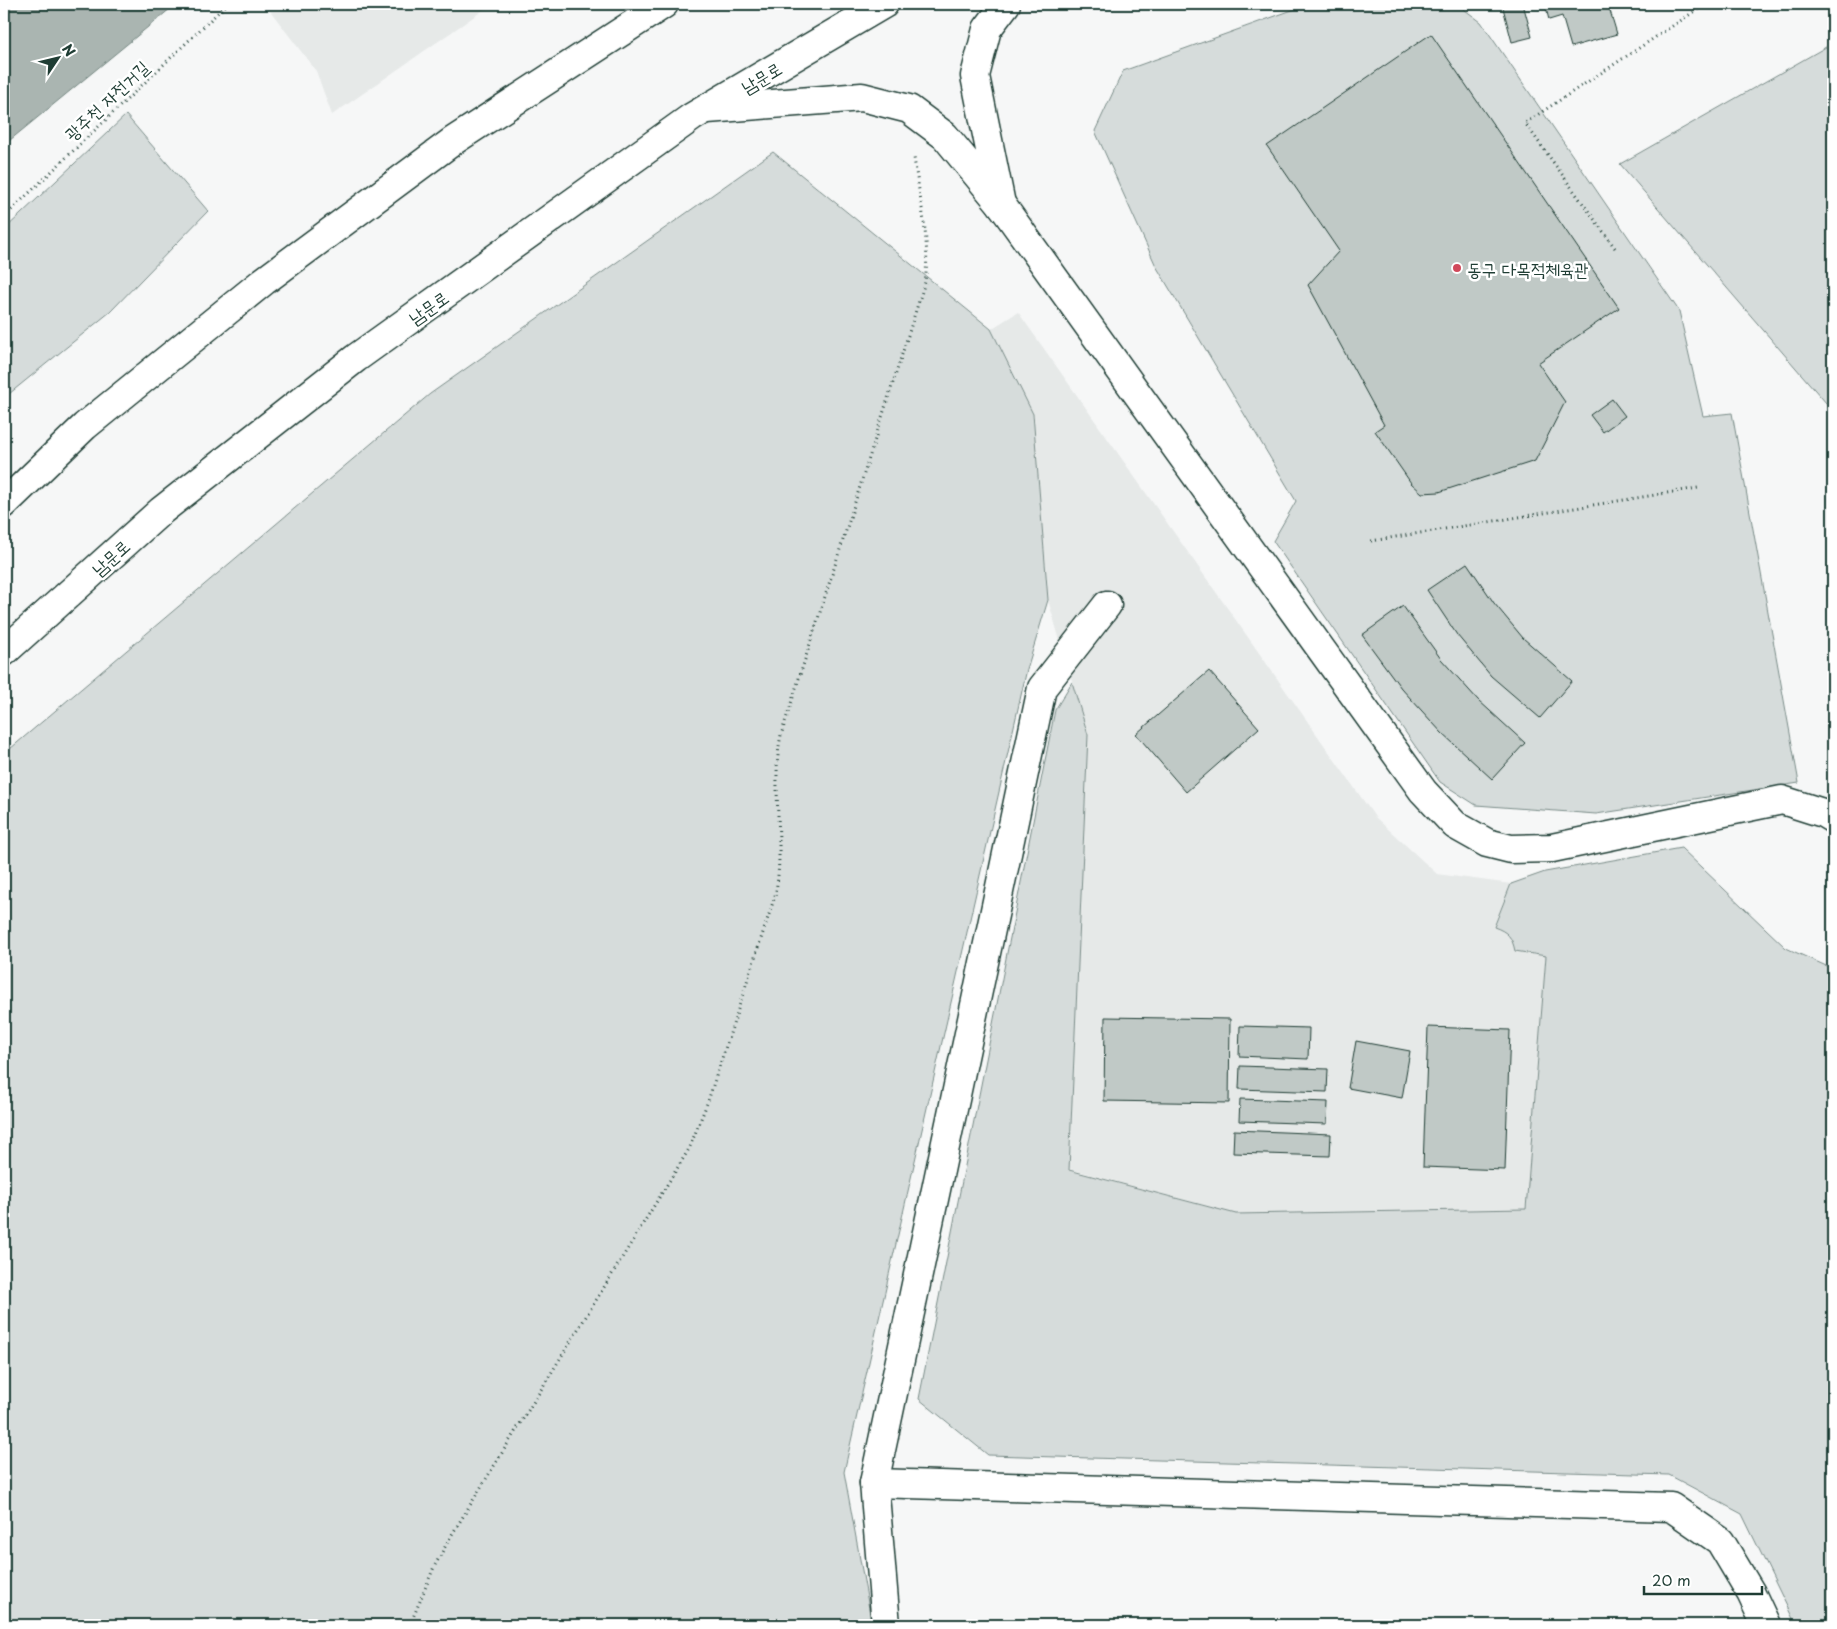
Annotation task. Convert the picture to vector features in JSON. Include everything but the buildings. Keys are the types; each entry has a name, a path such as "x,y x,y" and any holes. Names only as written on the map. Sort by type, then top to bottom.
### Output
{"main road":[{"path":"4,504 85,426 264,281 453,141 664,4"},
{"name":"남문로","path":"4,652 161,511 356,358 692,117 884,4"},
{"path":"1001,204 975,76 987,29 1006,4"},
{"path":"707,109 862,97 909,109 945,136 1001,204 1423,791 1454,825 1487,843 1519,849 1552,848 1782,800 1823,813 1833,819"},
{"path":"886,1625 874,1483 1042,688 1107,605"},
{"path":"874,1483 1671,1507 1720,1542 1751,1592 1766,1625"}],"path":[{"name":"광주천 자전거길","path":"4,217 227,4"},
{"path":"1615,248 1525,123 1706,4"},
{"path":"410,1625 434,1567 451,1536 689,1149 708,1101 762,938 780,871 776,777 781,735 925,282 928,264 927,242 918,188 909,109"},
{"path":"1371,542 1698,488"}],"shaded area":[{"path":"4,4 176,4 4,145"},
{"path":"265,4 492,4 332,115 316,71"},
{"path":"1309,4 1457,4 1481,22 1679,311 1703,416 1732,413 1799,783 1596,814 1476,805 1440,782 1273,541 1296,501 1156,266 1095,131 1123,71"},
{"path":"1833,43 1833,411 1620,164"},
{"path":"126,115 208,211 110,312 4,398 4,230"},
{"path":"773,152 991,329 1033,414 1048,600 1027,669 844,1472 872,1625 4,1625 4,754 430,394"},
{"path":"1018,312 1375,817 1437,874 1511,884 1494,927 1506,931 1513,940 1516,951 1546,956 1526,1209 1236,1214 1069,1169 1088,735 1048,600 1033,414 991,329"},
{"path":"1072,682 1088,735 1069,1170 1236,1214 1526,1209 1546,956 1515,951 1509,936 1494,927 1511,884 1545,872 1681,848 1786,948 1833,969 1833,1625 1796,1625 1742,1514 1669,1475 988,1455 919,1399 1055,710"}],"place":[{"name":"동구 다목적체육관","path":"1457,268"}]}
